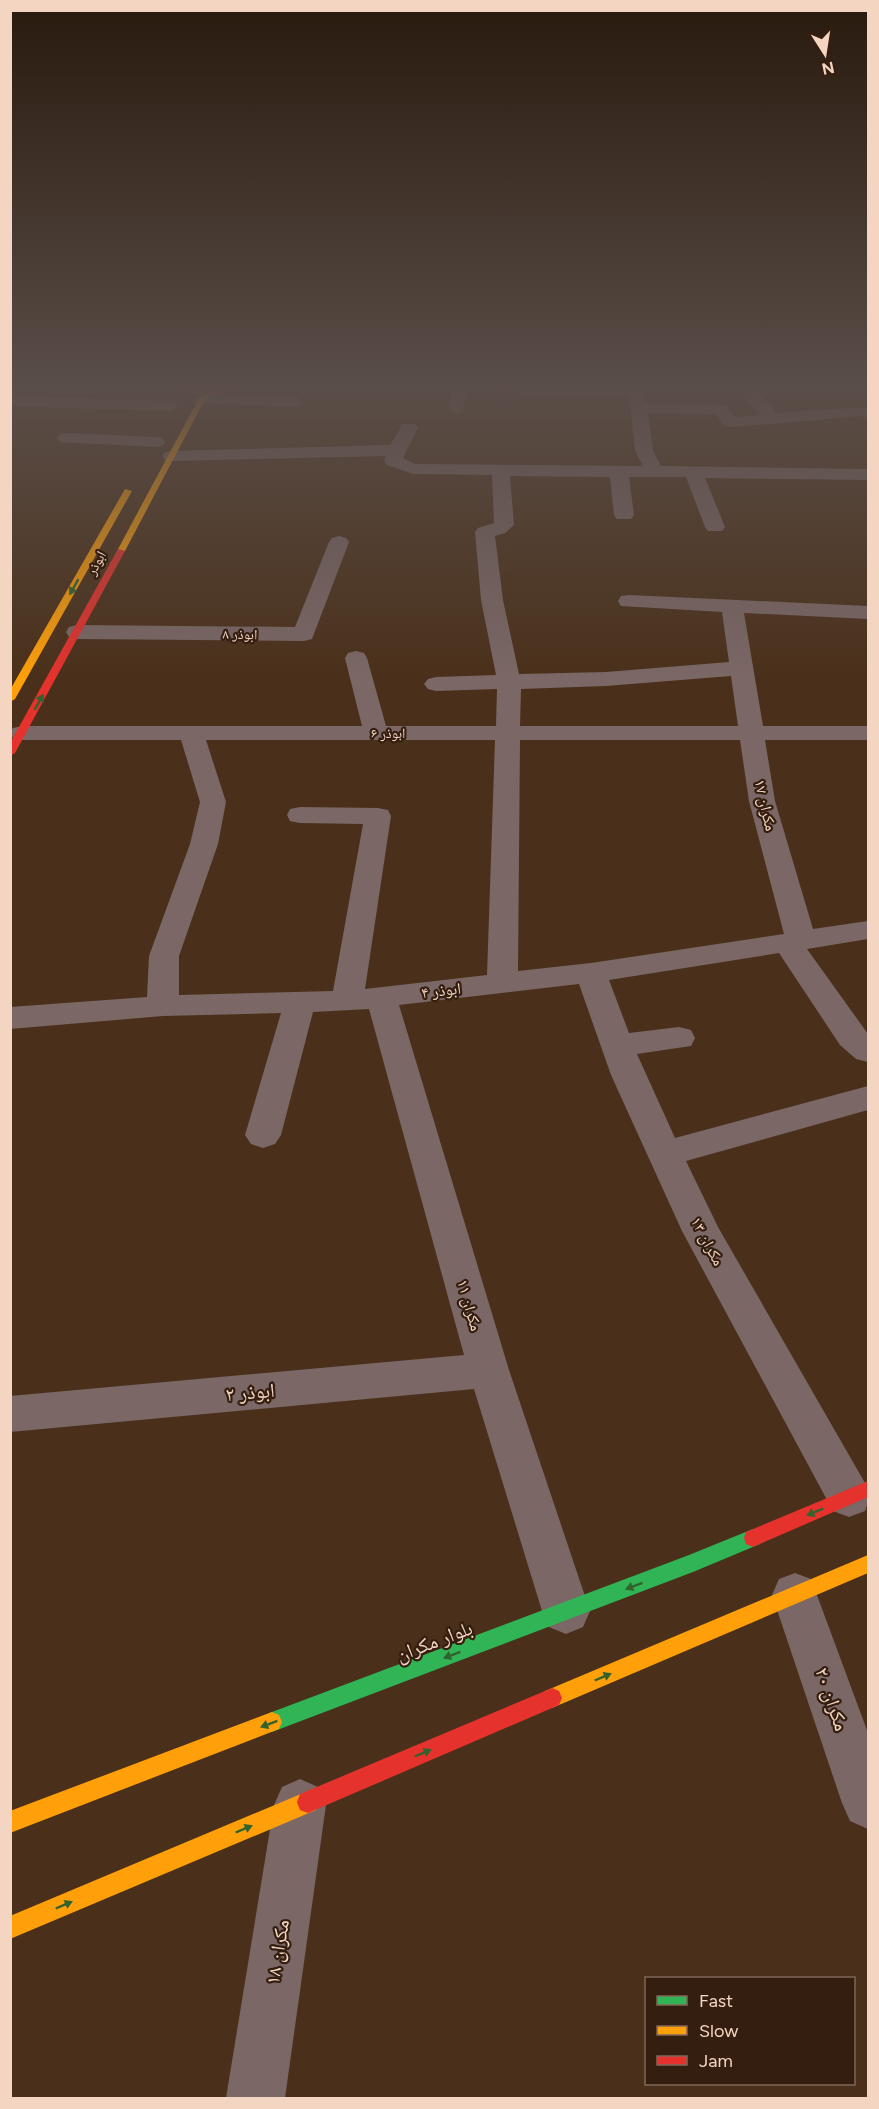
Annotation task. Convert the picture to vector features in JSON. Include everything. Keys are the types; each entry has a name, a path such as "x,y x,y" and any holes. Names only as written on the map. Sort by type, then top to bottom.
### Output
{"main road":[{"name":"ابوذر","path":"10,699 133,482"},
{"name":"ابوذر","path":"16,743 157,482"},
{"name":"بلوار مکران","path":"10,1822 693,1563 859,1493"},
{"path":"10,1928 868,1564"}],"street":[{"path":"502,482 504,525 498,530 485,532 492,600 508,682 502,982"},
{"path":"620,482 624,515"},
{"path":"697,482 715,527"},
{"name":"ابوذر ۸","path":"77,632 304,634 339,542"},
{"path":"629,601 868,612"},
{"name":"مکران ۱۷","path":"732,605 754,733 762,801 794,942 852,1037 868,1051"},
{"path":"356,658 376,733"},
{"path":"436,684 606,679 742,668"},
{"path":"163,1006 164,956 204,844 213,802 191,733"},
{"name":"ابوذر ۶","path":"16,743 191,733 868,733"},
{"path":"300,815 378,816 364,999"},
{"name":"ابوذر ۴","path":"10,1018 163,1006 364,999 591,973 868,930"},
{"name":"مکران ۱۳","path":"591,973 628,1075 701,1231 859,1493"},
{"name":"مکران ۱۱","path":"364,999 489,1370 566,1611"},
{"path":"263,1135 300,1002"},
{"path":"617,1046 679,1038"},
{"path":"665,1154 868,1098"},
{"name":"ابوذر ۲","path":"10,1414 489,1370"},
{"name":"مکران ۲۰","path":"795,1595 868,1803"},
{"name":"مکران ۱۸","path":"255,2098 300,1805"}],"traffic: fast":[{"path":"272,1722 693,1563 753,1538"}],"traffic: slow":[{"path":"121,551 157,482"},
{"path":"10,699 128,491"},
{"path":"552,1698 868,1564"},
{"path":"10,1822 272,1722"},
{"path":"10,1928 308,1802"}],"traffic: jam":[{"path":"10,753 121,551"},
{"path":"753,1538 868,1489"},
{"path":"308,1802 552,1698"}]}
